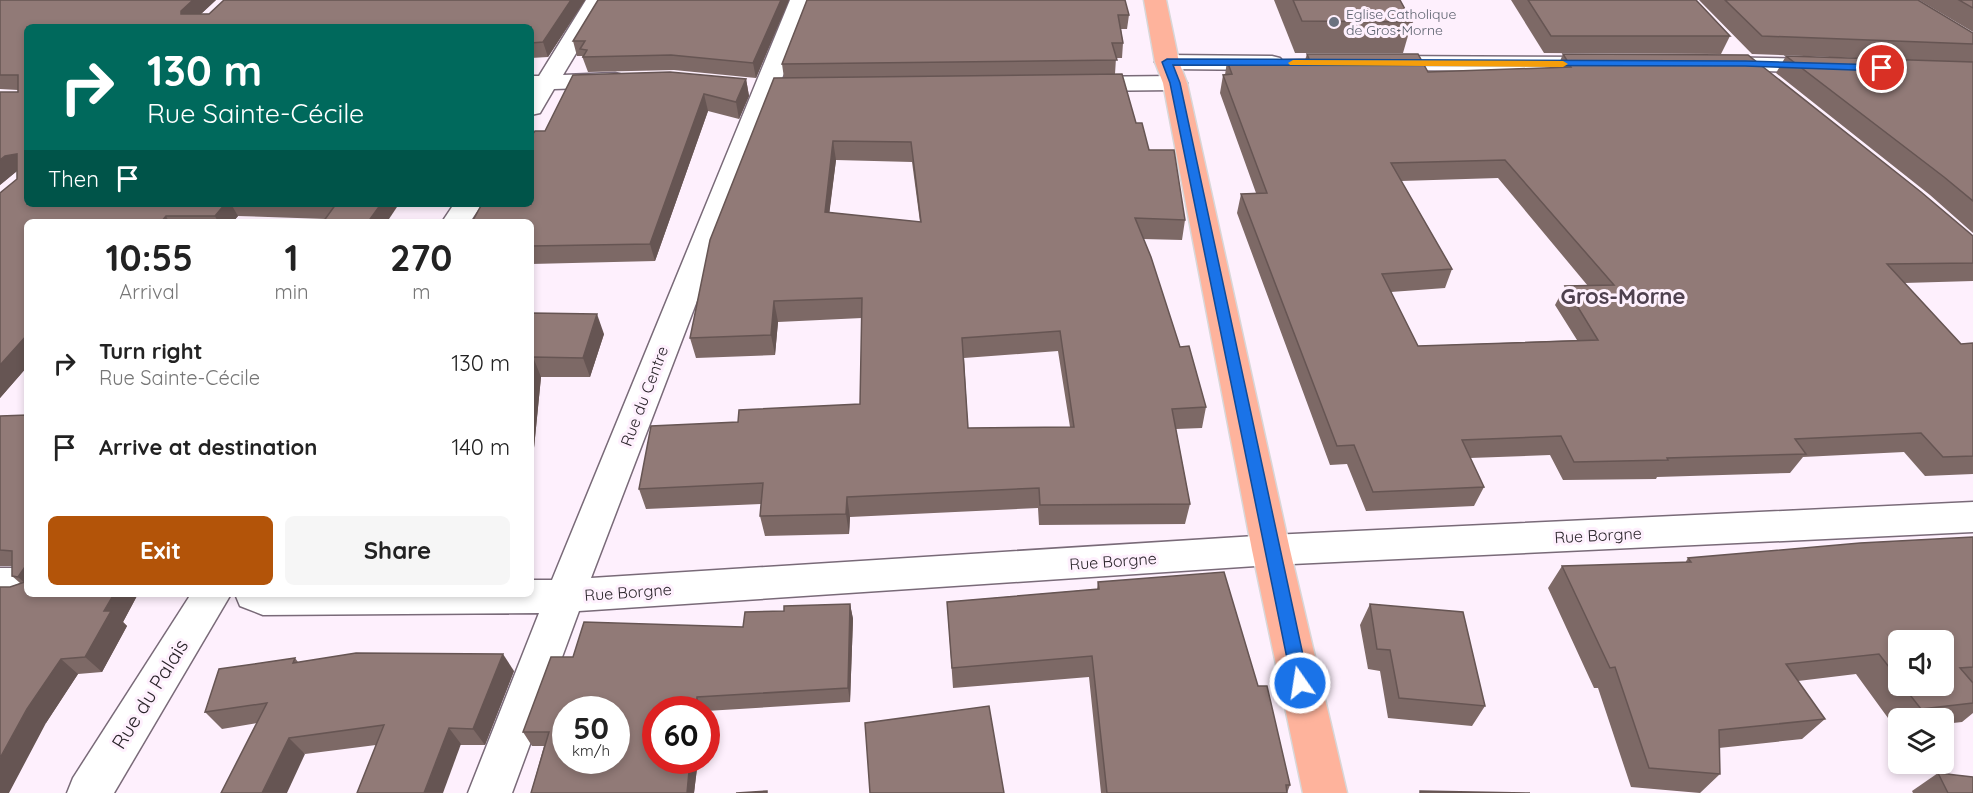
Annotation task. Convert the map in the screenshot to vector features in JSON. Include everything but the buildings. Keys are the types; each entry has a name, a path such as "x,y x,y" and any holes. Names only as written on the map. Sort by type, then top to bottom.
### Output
{"main road":[{"path":"1155,0 1271,550 1325,793"}],"street":[{"path":"534,99 540,82 597,0"},
{"name":"Rue du Centre","path":"490,793 565,596 801,0"},
{"path":"1722,40 1772,86"},
{"path":"1058,85 1298,63"},
{"path":"1357,63 1628,64"},
{"path":"1686,64 1745,63 1847,67"},
{"path":"540,82 640,80"},
{"name":"Rue Borgne","path":"534,596 1271,550 1973,517"},
{"path":"0,584 24,584"},
{"name":"Rue du Palais","path":"89,793 210,597"},
{"name":"Rue Borgne","path":"259,597 263,599 464,597"}],"slow traffic":[{"path":"1293,63 1563,64"}],"place":[{"name":"Eglise Catholique de Gros-Morne","path":"1334,22"}],"district":[{"name":"Gros-Morne","path":"1623,296"}],"route":[{"path":"1300,683 1175,83 1167,62 1745,63 1882,68"}]}
